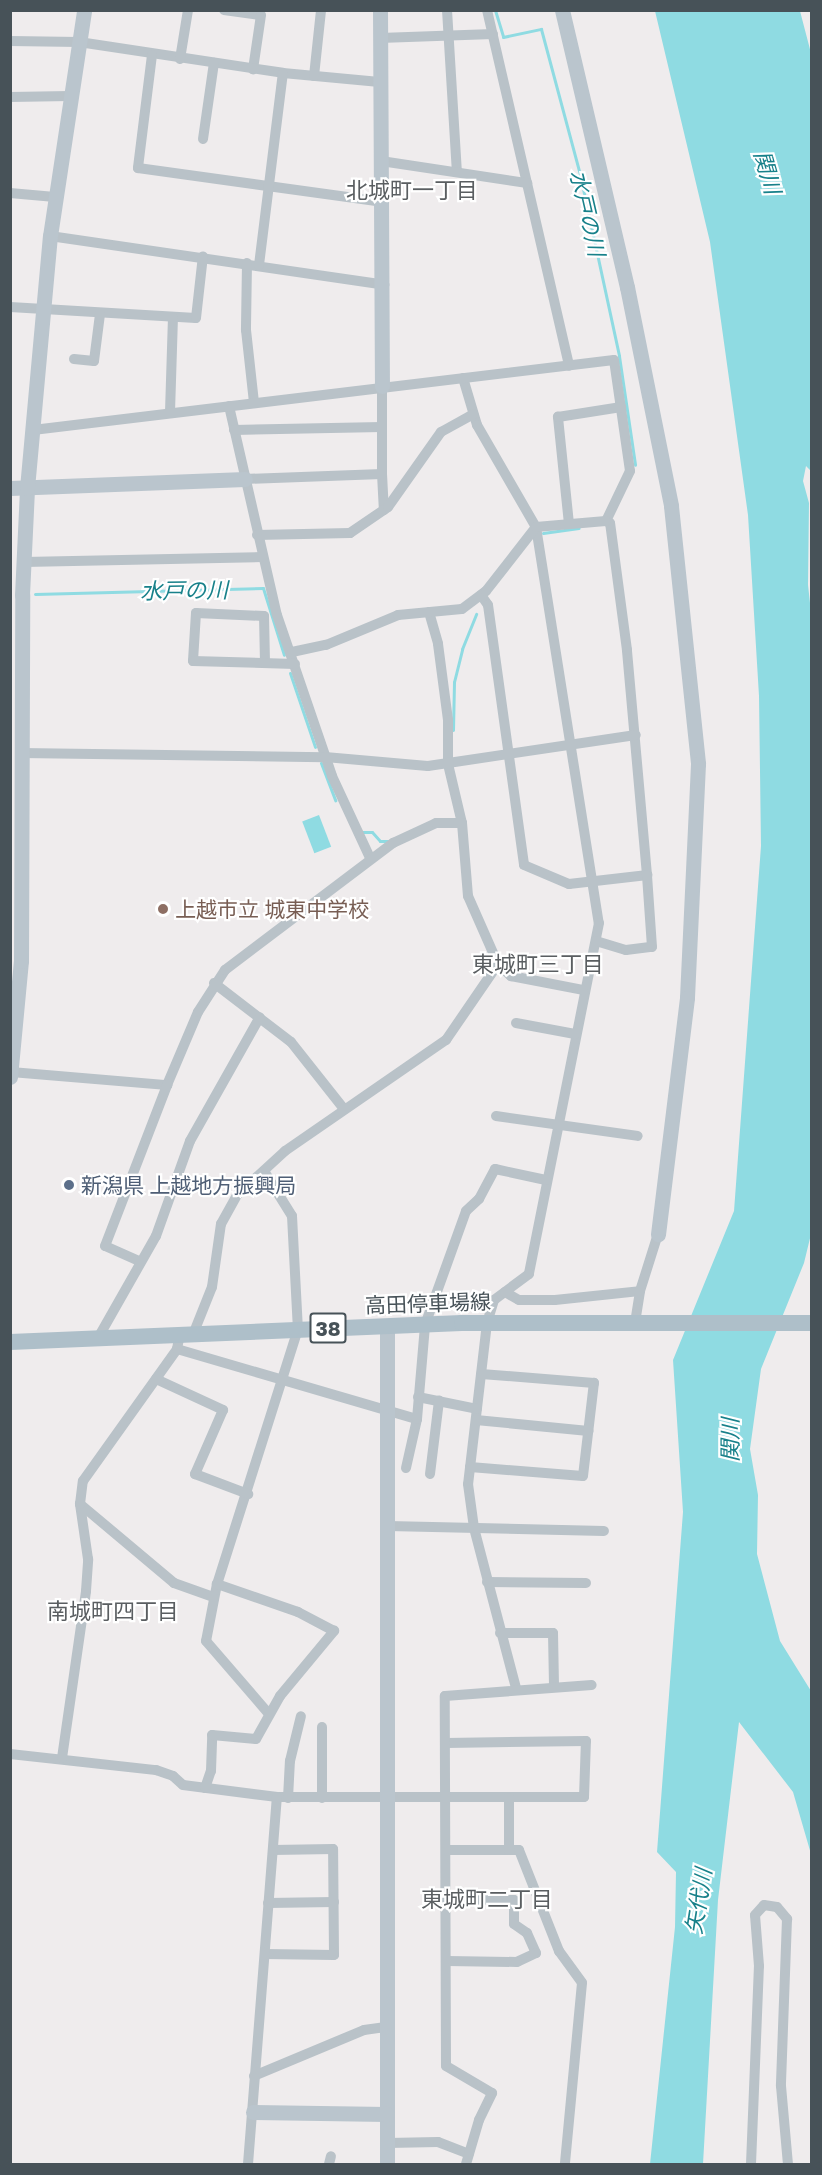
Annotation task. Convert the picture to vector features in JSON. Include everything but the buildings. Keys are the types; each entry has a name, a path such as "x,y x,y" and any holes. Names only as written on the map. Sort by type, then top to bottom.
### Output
{"main road":[{"name":"高田停車場線","path":"10,1341 184,1338 298,1329 487,1323 812,1323"}],"street":[{"path":"84,10 50,236 27,488 21,753 21,961 11,1075 167,1085"},
{"path":"180,59 188,10"},
{"path":"224,10 261,15 253,69"},
{"path":"314,76 321,10"},
{"path":"380,10 384,510"},
{"path":"447,10 457,172"},
{"path":"487,10 569,366"},
{"path":"562,10 627,287 671,506 697,752 697,843 687,998 658,1234 640,1291 641,1323"},
{"path":"380,38 493,34"},
{"path":"10,41 79,42 152,55 283,73 380,82"},
{"path":"152,55 138,168 382,202"},
{"path":"203,139 214,63"},
{"path":"259,265 283,73"},
{"path":"10,97 70,96"},
{"path":"381,161 527,183"},
{"path":"10,193 55,198"},
{"path":"50,236 203,256 384,285"},
{"path":"10,307 42,312 196,318 203,256"},
{"path":"247,263 246,330 254,402"},
{"path":"74,359 94,361 100,314"},
{"path":"170,412 173,318"},
{"path":"33,430 382,386 614,360 630,471 606,520"},
{"path":"463,378 473,414 536,527 599,923 574,1034 529,1274 494,1300 487,1323 468,1484 474,1528 516,1688"},
{"path":"229,406 277,615 292,652 325,757 370,858"},
{"path":"569,524 558,417 621,407"},
{"path":"257,535 350,533 384,510 441,432 473,414"},
{"path":"234,430 382,427"},
{"path":"10,488 382,474"},
{"path":"292,652 326,645 398,615 462,609 481,595 536,527 606,520"},
{"path":"596,941 626,950 652,947 636,735 610,523 606,520"},
{"path":"24,562 262,557"},
{"path":"481,595 488,605 506,755 524,865 569,884 647,875"},
{"path":"429,612 438,644 448,720 448,764 462,823 468,896 498,964 511,976 583,990"},
{"path":"265,663 264,616 196,613 193,662 296,664"},
{"path":"21,753 325,757 428,766 636,735"},
{"path":"139,1262 105,1246 167,1085 214,982 225,970 370,858 421,828 436,823 462,823"},
{"path":"62,1758 86,1591 88,1559 80,1504 83,1481 184,1338 212,1287 224,1216 237,1196 285,1151 446,1040 498,964"},
{"path":"214,982 291,1042 344,1109"},
{"path":"98,1338 139,1262 156,1236 190,1141 260,1017"},
{"path":"516,1023 574,1034"},
{"path":"496,1116 638,1136"},
{"path":"406,1468 417,1419 425,1325 466,1211 479,1199 495,1169 546,1180"},
{"path":"264,1171 292,1216 298,1329 248,1494 217,1584 206,1641 269,1714"},
{"path":"506,1292 519,1300 555,1300 640,1291"},
{"path":"387,1326 389,1411 387,2164"},
{"path":"184,1338 282,1377 417,1419"},
{"path":"470,1467 583,1476 594,1383 481,1374"},
{"path":"156,1379 223,1410 195,1474 248,1494"},
{"path":"418,1397 439,1401 476,1414 588,1431"},
{"path":"430,1474 439,1401"},
{"path":"80,1504 174,1583 213,1598"},
{"path":"388,1526 604,1531"},
{"path":"487,1582 586,1583"},
{"path":"205,1788 211,1771 212,1735 256,1739 269,1714 334,1631 298,1612 217,1584"},
{"path":"500,1633 554,1633 554,1686"},
{"path":"388,2143 438,2142 468,2159 492,2093 446,2066 446,1696 516,1688 592,1685"},
{"path":"248,2164 273,1850 301,1716"},
{"path":"322,1727 322,1798"},
{"path":"10,1754 156,1770 173,1776 183,1785 283,1798 584,1797 586,1741 446,1743"},
{"path":"509,1798 509,1850"},
{"path":"265,1954 334,1955 333,1849 273,1850"},
{"path":"447,1850 519,1850 559,1951 582,1983 565,2164"},
{"path":"447,1899 514,1900 514,1924 528,1933 536,1953 517,1962 447,1961"},
{"path":"268,1903 334,1902"},
{"path":"751,2164 759,1966 755,1915 764,1905 777,1907 787,1919 781,2086 788,2164"},
{"path":"254,2076 364,2030 386,2027"},
{"path":"253,2112 387,2114"}],"water":[{"path":"655,11 800,11 812,57 812,472 806,466 803,481 809,503 808,585 812,621 812,1230 804,1263 761,1369 750,1449 758,1495 757,1554 780,1641 811,1691 811,1854 793,1792 739,1722 718,1900 703,2164 650,2164 675,1927 676,1872 657,1852 683,1512 673,1360 734,1211 761,846 759,696 748,515 710,242"},
{"path":"319,815 331,847 314,853 302,821"}],"waterway":[{"name":"水戸の川","path":"495,10 503,37 541,29 580,175 619,356 635,465"},
{"name":"水戸の川","path":"543,533 579,528"},
{"name":"水戸の川","path":"35,594 263,588 284,655"},
{"name":"水戸の川","path":"453,730 454,682 462,649 476,614"},
{"name":"水戸の川","path":"290,673 315,747"},
{"name":"水戸の川","path":"321,763 335,800"},
{"name":"水戸の川","path":"361,832 372,832 380,841 388,841"}],"place":[{"name":"上越市立 城東中学校","path":"163,909"},
{"name":"新潟県 上越地方振興局","path":"69,1185"}],"district":[{"name":"北城町一丁目","path":"412,190"},
{"name":"東城町三丁目","path":"538,964"},
{"name":"南城町四丁目","path":"113,1611"},
{"name":"東城町二丁目","path":"487,1899"}],"water label":[{"name":"関川","path":"768,172"},
{"name":"関川","path":"730,1440"},
{"name":"矢代川","path":"698,1901"}]}
